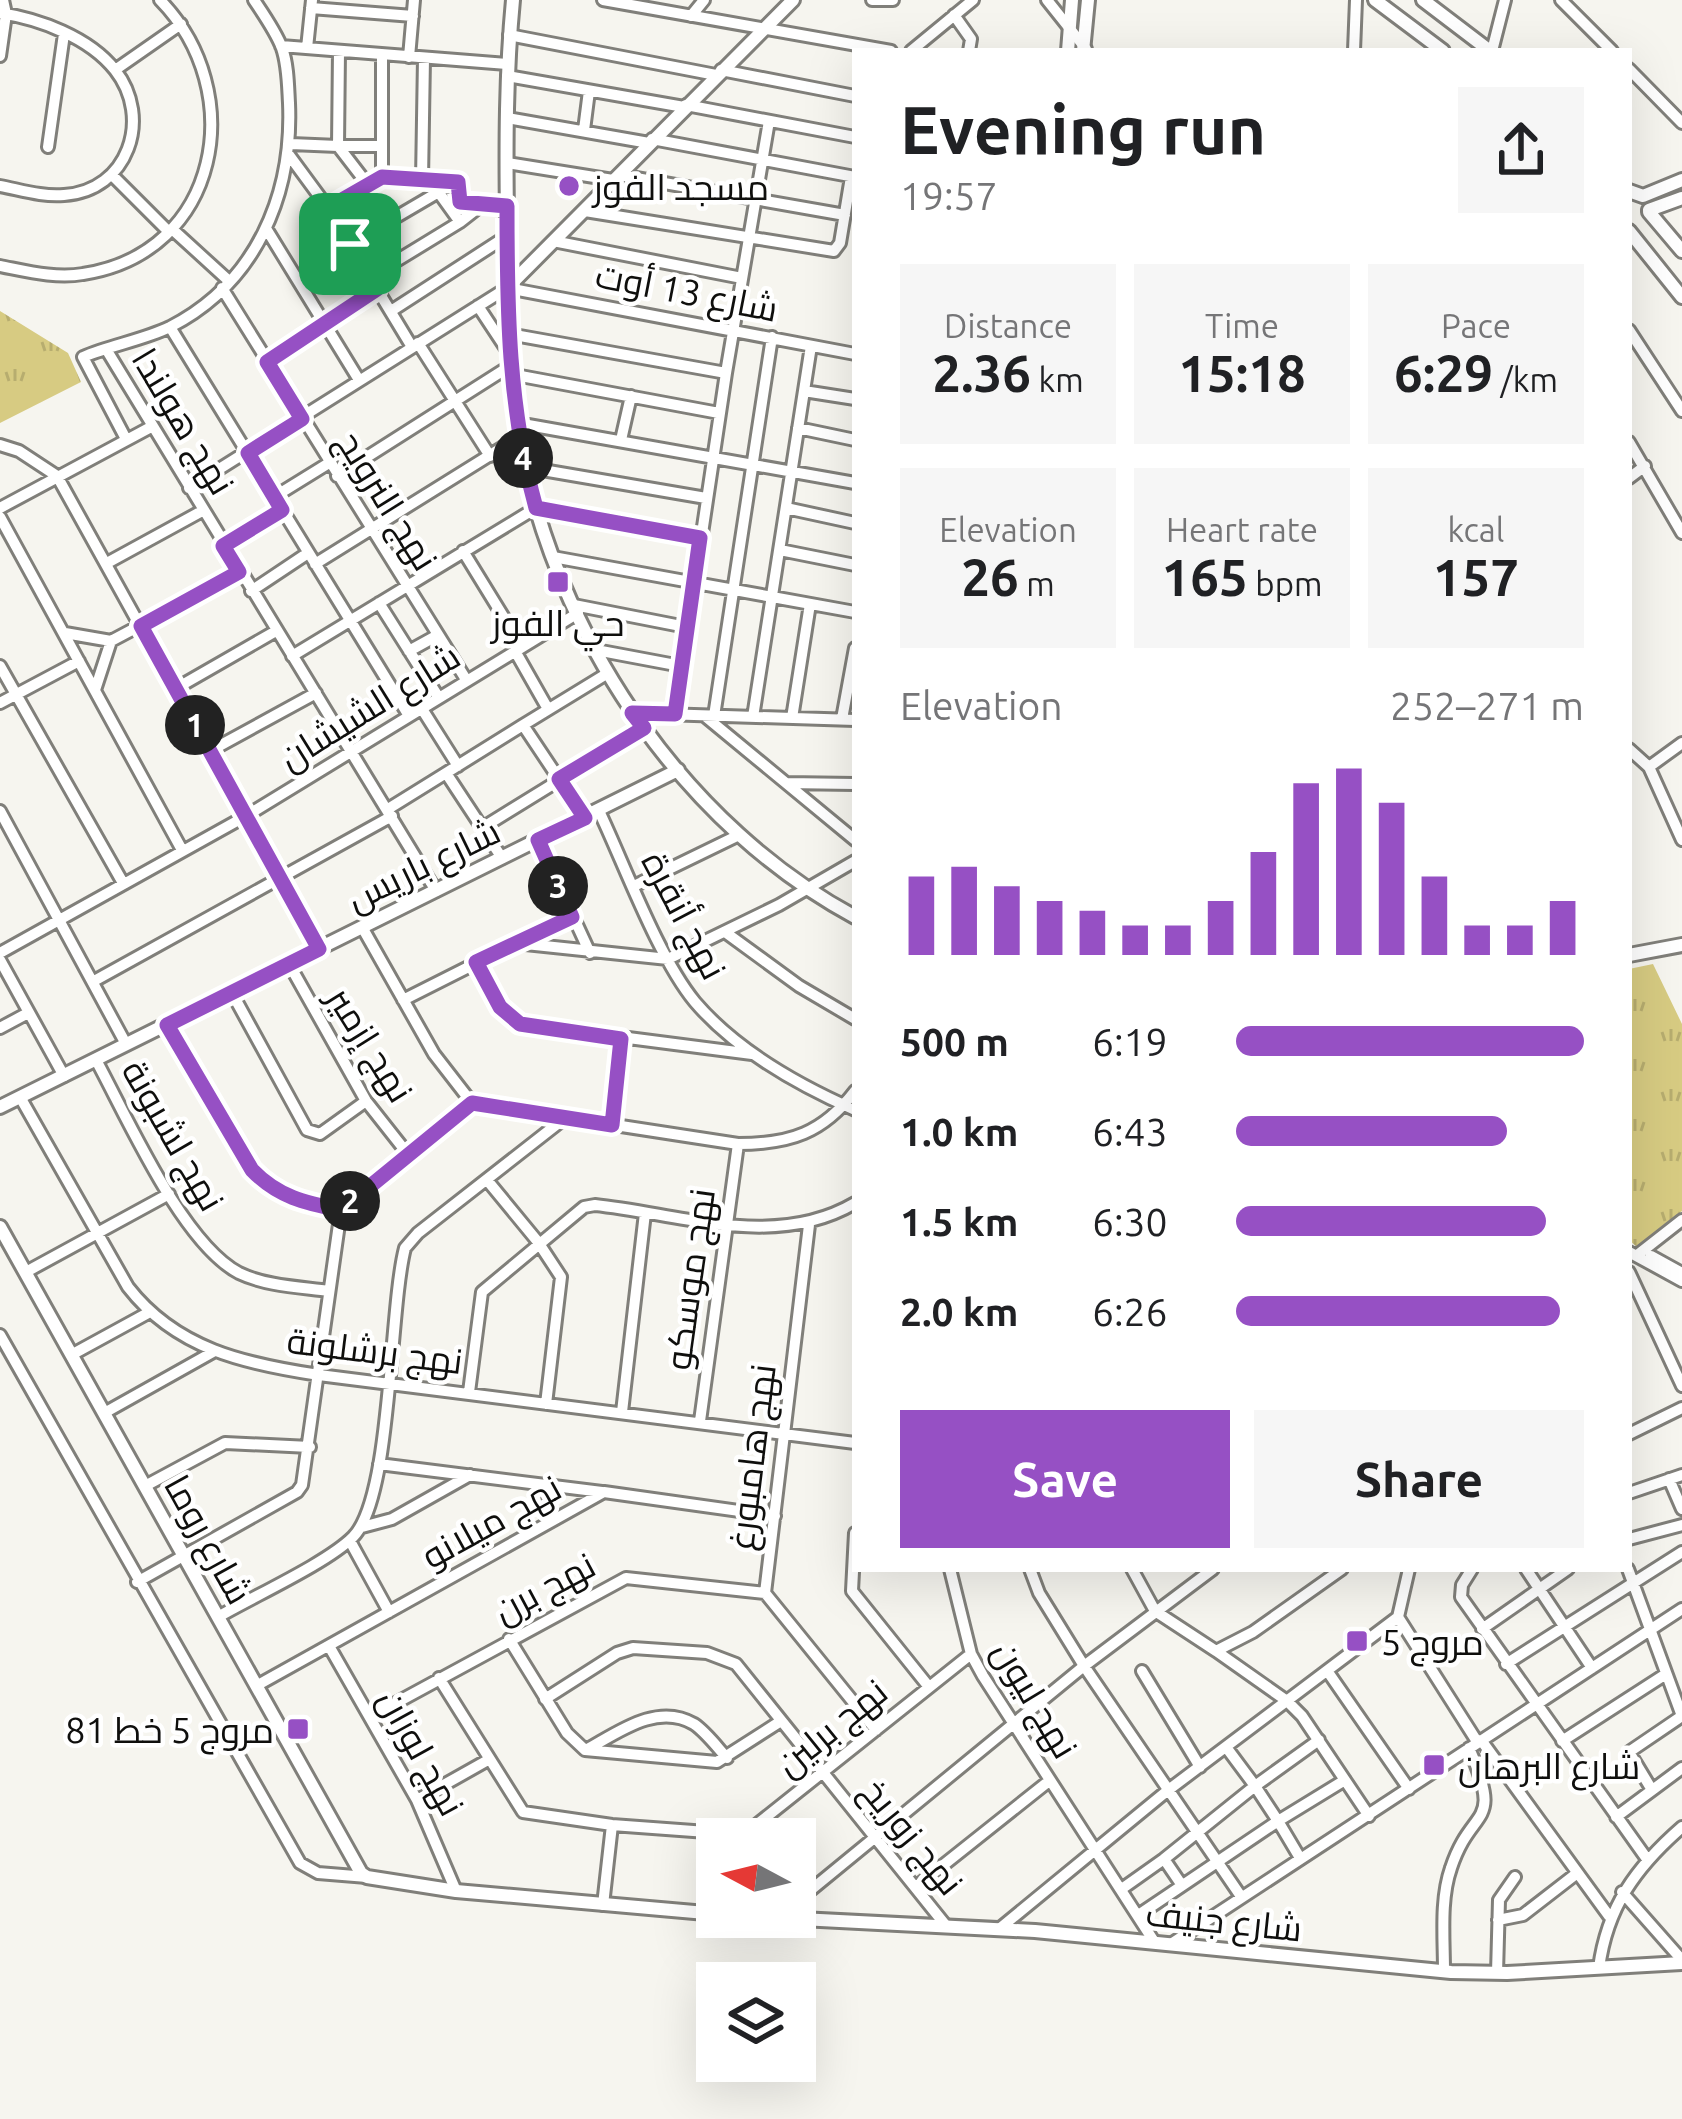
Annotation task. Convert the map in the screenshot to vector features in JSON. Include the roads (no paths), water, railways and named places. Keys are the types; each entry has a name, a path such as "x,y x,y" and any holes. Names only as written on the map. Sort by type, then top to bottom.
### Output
{"street":[{"path":"0,56 3,0"},
{"path":"0,266 56,275 84,274 119,263 171,230 202,179 213,119 202,65 181,24 160,0"},
{"path":"126,439 82,361 170,327 226,285 267,230 278,204 290,150 281,46 254,0"},
{"path":"267,21 269,0"},
{"path":"409,57 414,0"},
{"path":"513,0 507,70 510,365 525,466 553,557 608,673 632,713 678,770 740,835 806,891 852,915"},
{"path":"603,0 874,48"},
{"path":"691,16 704,0"},
{"path":"189,488 507,288 793,0"},
{"path":"872,0 893,0"},
{"path":"948,0 971,39 970,48"},
{"path":"915,48 973,0"},
{"path":"1047,0 1084,48"},
{"path":"1068,48 1072,0"},
{"path":"1085,48 1088,0"},
{"path":"1354,48 1355,0"},
{"path":"1375,0 1439,48"},
{"path":"1423,0 1487,48"},
{"path":"1492,48 1505,0"},
{"path":"1561,0 1609,48"},
{"path":"307,48 312,4 413,16"},
{"path":"0,186 66,195 90,189 112,176 127,153 133,124 128,94 115,70 91,49 34,20 3,14"},
{"path":"115,70 181,24"},
{"path":"48,147 64,34"},
{"path":"509,35 852,95"},
{"path":"281,46 507,70 589,91 852,136"},
{"path":"338,51 338,146 368,185"},
{"path":"382,55 382,177"},
{"path":"422,179 424,58"},
{"path":"1632,71 1682,123"},
{"path":"584,130 589,91"},
{"path":"507,118 852,177"},
{"path":"675,714 719,412 769,121"},
{"path":"290,150 380,146"},
{"path":"290,150 490,456"},
{"path":"507,163 845,215"},
{"name":"نهج النرويج","path":"112,176 226,285 267,362 467,681"},
{"path":"328,208 382,177 422,179 437,186 460,222"},
{"path":"1682,180 1633,191 1682,251"},
{"path":"350,244 437,186 458,182 458,201 507,206"},
{"path":"585,211 834,251 840,243 852,182"},
{"path":"1632,228 1642,224 1649,211 1682,198"},
{"path":"370,277 483,204"},
{"path":"267,230 359,380"},
{"path":"1632,233 1682,297"},
{"path":"391,311 507,236"},
{"path":"553,242 742,278"},
{"name":"شارع 13 أوت","path":"507,288 852,353"},
{"path":"267,362 377,289"},
{"path":"478,306 510,365 719,412"},
{"path":"170,327 409,716"},
{"path":"508,334 726,373"},
{"path":"1632,335 1682,411"},
{"path":"709,716 734,589 772,337"},
{"path":"753,717 811,346"},
{"name":"نهج هولندا","path":"106,349 436,891"},
{"path":"337,476 510,365"},
{"path":"804,391 852,399"},
{"path":"621,440 632,396"},
{"path":"152,427 57,476 0,513 182,850"},
{"path":"799,428 852,439"},
{"path":"315,565 490,456 518,430 621,440 852,482"},
{"path":"0,445 57,476 319,949"},
{"path":"1632,446 1682,533"},
{"path":"274,497 329,463"},
{"path":"525,466 706,499"},
{"path":"1632,476 1645,466"},
{"path":"292,656 536,508 700,538"},
{"path":"786,508 852,522"},
{"path":"223,546 282,510"},
{"path":"107,563 202,511"},
{"path":"463,550 548,709"},
{"path":"780,550 852,564"},
{"path":"250,590 308,553"},
{"path":"553,557 852,611"},
{"path":"65,633 111,641 239,572"},
{"path":"379,603 439,698"},
{"path":"792,718 811,604"},
{"path":"576,609 686,627"},
{"name":"شارع الشيشان","path":"0,956 354,752 576,609"},
{"path":"175,688 276,631"},
{"path":"409,651 438,635"},
{"path":"95,690 111,641"},
{"path":"596,650 681,666"},
{"path":"0,704 79,661"},
{"path":"0,666 123,883"},
{"path":"94,981 280,879 608,673"},
{"path":"632,713 849,720 852,684"},
{"path":"210,751 316,693"},
{"path":"422,709 502,858"},
{"path":"709,716 852,837"},
{"name":"نهج أنقرة","path":"523,725 559,779 592,815 693,999 729,1037 850,1108"},
{"path":"482,828 644,728"},
{"path":"1649,767 1682,742"},
{"path":"1632,752 1649,767 1682,841"},
{"name":"شارع باريس","path":"0,1107 678,770"},
{"path":"787,783 852,784"},
{"path":"0,811 126,1044"},
{"path":"634,886 740,835"},
{"path":"538,840 590,953"},
{"path":"515,944 668,959 806,891 852,863"},
{"path":"404,1000 572,917"},
{"path":"362,927 434,1054 472,1103 738,1144 794,1140 850,1108"},
{"path":"725,932 799,986 852,1017"},
{"path":"1632,954 1682,945"},
{"path":"0,956 64,1076"},
{"path":"476,962 500,1007 520,1024 755,1054"},
{"name":"نهج إزمير","path":"289,964 366,1101 407,1153"},
{"path":"232,993 308,1130 320,1134 366,1101"},
{"path":"0,1028 28,1013"},
{"path":"167,1025 252,1170 267,1186 285,1197 341,1210"},
{"path":"612,1125 621,1039"},
{"name":"نهج لشبونة","path":"96,1060 169,1194 200,1238 233,1270 253,1279 329,1291"},
{"name":"نهج برشلونة","path":"20,1097 95,1232 148,1312 213,1352 319,1376 852,1443"},
{"path":"137,1582 298,1492 310,1447 341,1210 472,1103"},
{"path":"218,1616 350,1540 362,1527 379,1464 405,1248 565,1118"},
{"name":"نهج موسكو","path":"700,1421 738,1144"},
{"path":"487,1180 561,1277 546,1404"},
{"path":"26,1272 169,1194"},
{"path":"469,1392 482,1292 589,1205 727,1225 809,1225 852,1204"},
{"path":"622,1412 645,1213"},
{"path":"1682,1220 1636,1253 1682,1277"},
{"name":"نهج هامبورغ","path":"809,1225 765,1593 876,1730"},
{"name":"شارع روما","path":"0,1227 355,1865 368,1877"},
{"path":"1632,1278 1682,1386"},
{"path":"74,1354 148,1312"},
{"path":"0,1335 300,1863 318,1874 696,1912"},
{"path":"106,1412 213,1352"},
{"path":"1632,1433 1682,1408"},
{"path":"146,1486 225,1443 310,1447"},
{"path":"379,1464 604,1492"},
{"path":"362,1527 392,1519 470,1475"},
{"path":"1632,1492 1682,1475"},
{"path":"1669,1479 1682,1509"},
{"path":"547,1486 551,1520"},
{"name":"نهج ميلانو","path":"256,1687 604,1492 775,1516"},
{"path":"1632,1538 1682,1525"},
{"path":"350,1540 389,1612"},
{"path":"1506,1664 1682,1552"},
{"path":"853,1572 852,1592 929,1687"},
{"name":"نهج ليون","path":"951,1572 970,1654 1155,1943"},
{"path":"1031,1572 1084,1666 1240,1895"},
{"path":"1134,1572 1155,1610 1287,1701 1369,1816"},
{"path":"816,1886 1084,1666 1209,1572"},
{"path":"1216,1652 1253,1632 1338,1572"},
{"path":"999,1929 1167,1791 1398,1617 1408,1572"},
{"path":"1471,1572 1460,1594 1647,1859"},
{"path":"1528,1572 1592,1668"},
{"path":"1482,1629 1563,1572"},
{"path":"1629,1572 1682,1716 1629,1752 1652,1790"},
{"name":"نهج برن","path":"370,1717 626,1578 765,1593"},
{"path":"1171,1944 1682,1609"},
{"path":"1398,1617 1476,1744 1609,1916"},
{"path":"508,1640 567,1733 585,1750 700,1763 727,1758 781,1720"},
{"name":"نهج لوزان","path":"328,1646 417,1800 457,1891"},
{"name":"نهج زوريخ","path":"545,1699 617,1653 633,1648 707,1653 736,1664 947,1927"},
{"name":"نهج برلين","path":"439,1678 523,1812 612,1825 734,1834 755,1826 970,1654"},
{"path":"1142,1671 1200,1767"},
{"path":"1328,1672 1409,1789"},
{"path":"1562,1742 1666,1674"},
{"path":"585,1750 639,1721 660,1717 693,1723 727,1758"},
{"path":"1123,1888 1319,1740"},
{"path":"1444,1971 1450,1868 1486,1807 1476,1744"},
{"path":"1226,1747 1300,1858"},
{"path":"417,1800 488,1760"},
{"path":"1616,1817 1682,1768"},
{"path":"1139,1914 1345,1780"},
{"path":"917,1886 1049,1781"},
{"path":"603,1905 612,1825"},
{"path":"1598,1968 1609,1916 1622,1892 1647,1859 1682,1827"},
{"path":"1164,1859 1180,1884"},
{"path":"1498,1920 1523,1915 1576,1874"},
{"path":"1498,1972 1501,1895 1515,1877"},
{"path":"1622,1892 1682,1961"},
{"name":"شارع جنيف","path":"816,1920 999,1929 1444,1971 1682,1961"}],"place":[{"name":"مسجد الفوز","path":"569,186"},
{"name":"حي الفوز","path":"558,582"},
{"name":"مروج 5","path":"1357,1641"},
{"name":"مروج 5 خط 81","path":"298,1729"},
{"name":"شارع البرهان","path":"1434,1765"}]}
